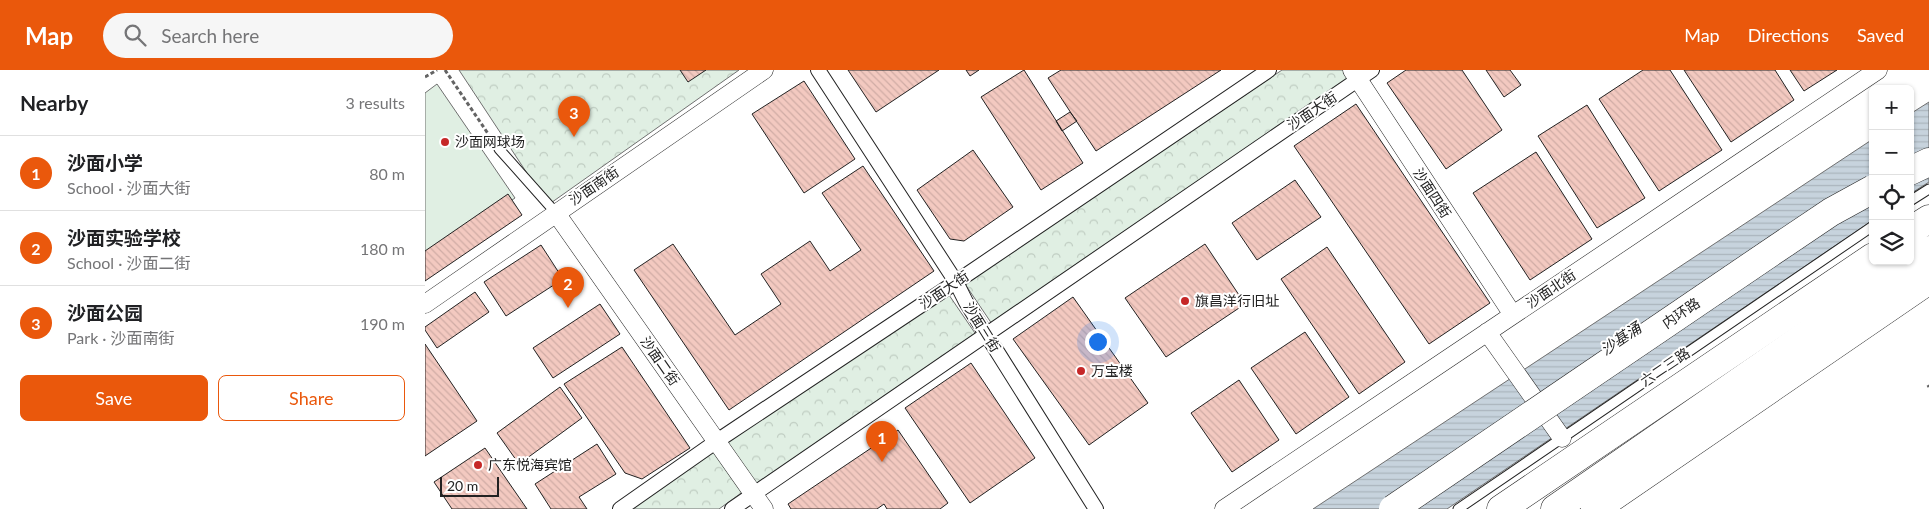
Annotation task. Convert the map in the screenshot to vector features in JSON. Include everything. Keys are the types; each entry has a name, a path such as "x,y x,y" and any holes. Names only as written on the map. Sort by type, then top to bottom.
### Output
{"main road":[{"path":"1914,169 1929,162"},
{"name":"内环路","path":"1393,509 1773,251 1838,208 1869,191"},
{"path":"1914,229 1929,219"},
{"path":"1555,509 1929,250"},
{"path":"1501,509 1869,260"},
{"path":"1595,509 1929,280"}],"street":[{"name":"沙面南街","path":"425,304 764,70"},
{"name":"沙面三街","path":"817,70 956,282 986,335 1096,509"},
{"name":"沙面大街","path":"620,509 717,441 1269,70"},
{"name":"沙面大街","path":"732,509 986,335 1355,75 1373,70"},
{"name":"沙面北街","path":"1224,509 1878,70"},
{"name":"沙面四街","path":"1355,75 1513,315"},
{"name":"沙面二街","path":"556,213 764,509"},
{"path":"1487,332 1560,437"}],"lane":[{"path":"499,149 556,213"},
{"path":"1914,198 1929,189"},
{"name":"六二三路","path":"1458,509 1560,437 1869,229"}],"path":[{"path":"425,77 437,70"},
{"path":"445,70 499,149"}],"green space":[{"path":"459,70 739,70 548,205"},
{"path":"1282,70 1345,70 1351,78 992,324 965,284"},
{"path":"437,84 515,198 425,259 425,93"},
{"path":"949,295 977,336 757,485 725,442"},
{"path":"715,450 744,491 719,509 630,509"}],"water":[{"path":"1929,102 1929,182 1914,191 1914,130 1914,111"},
{"name":"沙基涌","path":"1869,142 1869,223 1447,509 1313,509"}],"building":[{"path":"680,70 706,70 688,82"},
{"path":"848,70 939,70 876,112"},
{"path":"966,70 979,70 970,76"},
{"path":"1024,70 1083,163 1041,190 981,97"},
{"path":"1061,70 1221,70 1096,151 1048,78"},
{"path":"1406,70 1462,70 1502,130 1446,169 1387,83"},
{"path":"1486,70 1510,70 1521,85 1504,97"},
{"path":"1643,70 1670,70 1722,150 1659,191 1599,99"},
{"path":"1684,70 1775,70 1794,100 1731,142"},
{"path":"1790,70 1837,70 1804,91"},
{"path":"804,81 855,159 804,193 752,114"},
{"path":"1356,104 1490,303 1429,344 1294,146"},
{"path":"1587,105 1645,198 1597,228 1538,136"},
{"path":"1070,112 1077,121 1062,131 1056,121"},
{"path":"973,150 1013,207 964,241 950,239 917,190"},
{"path":"1536,152 1592,239 1530,280 1473,193"},
{"path":"863,166 934,271 729,410 634,270 673,244 735,335 781,304 761,274 810,241 830,271 861,250 822,193"},
{"path":"1295,180 1321,217 1257,260 1232,223"},
{"path":"508,194 522,215 425,281 425,251"},
{"name":"旗昌洋行旧址","path":"1205,244 1245,304 1166,357 1125,298"},
{"path":"541,245 563,279 506,316 484,282"},
{"path":"1327,247 1405,362 1359,394 1281,279"},
{"path":"475,292 489,312 437,348 425,327"},
{"name":"万宝楼","path":"1073,297 1148,403 1089,445 1013,339"},
{"path":"600,304 620,334 553,378 533,348"},
{"path":"1305,332 1349,397 1296,434 1251,368"},
{"path":"425,344 477,421 425,456"},
{"path":"622,347 690,448 642,479 625,473 564,384"},
{"path":"971,363 1035,458 970,503 905,408"},
{"path":"1239,380 1279,440 1232,472 1191,413"},
{"path":"560,387 582,418 519,464 497,433"},
{"path":"898,430 948,503 940,509 887,509 884,504 877,509 791,509 788,504"},
{"path":"597,444 616,474 579,497 587,509 551,509 535,484"},
{"name":"广东悦海宾馆","path":"485,448 527,509 452,509 434,482"}],"place":[{"name":"沙面公园","path":"574,137"},
{"name":"沙面网球场","path":"445,142"},
{"name":"旗昌洋行旧址","path":"1185,301"},
{"name":"沙面实验学校","path":"568,308"},
{"name":"万宝楼","path":"1081,371"},
{"name":"沙面小学","path":"882,462"},
{"name":"广东悦海宾馆","path":"478,465"}]}
